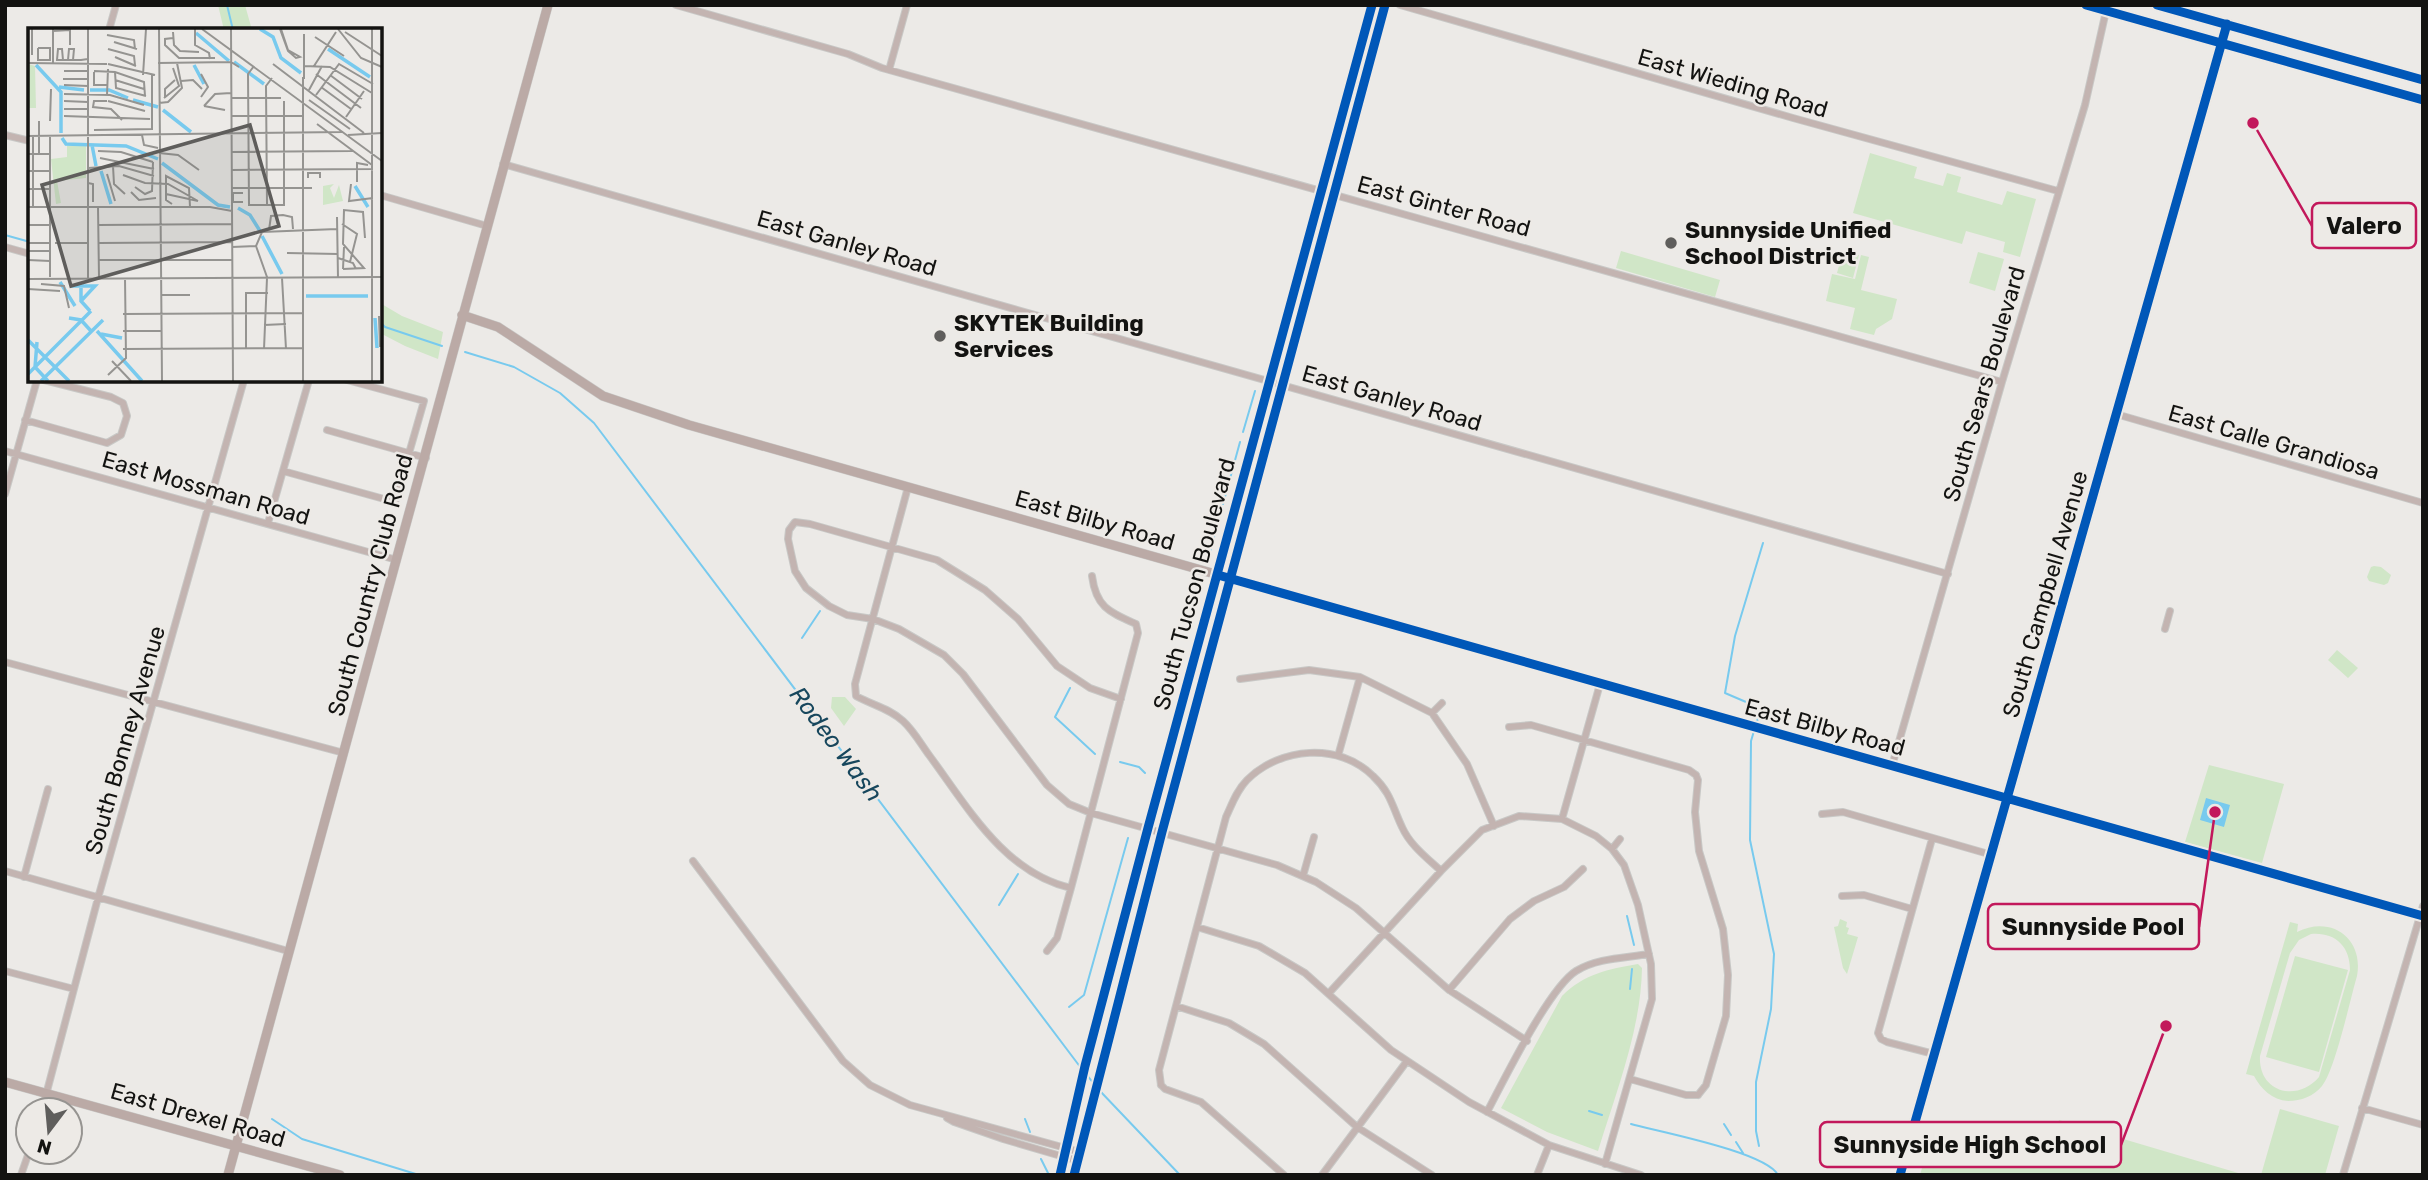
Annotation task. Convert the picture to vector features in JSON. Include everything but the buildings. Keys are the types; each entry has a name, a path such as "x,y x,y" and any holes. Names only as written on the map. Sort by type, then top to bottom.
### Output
{"main road":[{"path":"2086,5 2418,99 2421,80 2157,5"},
{"name":"South Campbell Avenue","path":"1900,1175 2227,24"}],"street":[{"path":"110,28 116,5"},
{"name":"South Country Club Road","path":"228,1175 548,5"},
{"name":"East Ginter Road","path":"676,5 848,54 889,70 2001,382"},
{"path":"889,70 907,5"},
{"name":"South Tucson Boulevard","path":"1060,1175 1148,828 1372,5"},
{"name":"South Tucson Boulevard","path":"1074,1175 1162,832 1385,5"},
{"name":"East Wieding Road","path":"1400,5 1781,115 2058,191"},
{"name":"South Sears Boulevard","path":"1892,766 2001,382 2085,105 2106,11"},
{"path":"5,135 28,141"},
{"name":"East Ganley Road","path":"503,164 1948,574"},
{"path":"382,196 487,226"},
{"path":"5,247 28,253"},
{"name":"East Bilby Road","path":"462,315 498,327 603,396 689,425 2160,843 2422,913"},
{"path":"5,494 36,382"},
{"path":"25,420 107,443 121,435 127,416 123,403 111,397 52,382"},
{"name":"South Bonney Avenue","path":"45,1096 98,898 243,382"},
{"path":"268,523 308,382"},
{"path":"283,471 395,502 424,401 354,382"},
{"name":"East Calle Grandiosa","path":"2116,414 2423,503"},
{"path":"327,430 426,458"},
{"name":"East Mossman Road","path":"5,451 397,560"},
{"path":"908,487 855,684 856,696 883,706 904,721 992,839 1012,858 1039,877 1071,888"},
{"path":"1121,699 1090,688 1057,666 1018,619 985,590 937,561 796,522 789,530 788,539 795,571 806,588 829,606 847,615 873,619 900,629 944,655 963,674 1047,785 1069,804 1091,813 1277,864 1303,876 1356,908 1449,990 1527,1041"},
{"path":"1047,951 1057,938 1138,633 1136,624 1107,609 1098,601 1092,576"},
{"path":"2165,629 2170,611"},
{"path":"5,662 344,753"},
{"path":"1240,679 1309,670 1360,677 1432,713 1468,764 1494,826"},
{"path":"1338,756 1360,677"},
{"path":"1562,819 1600,684"},
{"path":"1432,713 1442,703"},
{"path":"1510,727 1531,725 1700,774 1695,812 1699,851 1723,929 1728,975 1726,1016 1706,1085 1699,1097 1630,1079"},
{"path":"1284,1175 1201,1102 1157,1086 1226,817 1236,796 1246,777 1283,757 1318,752 1346,758 1371,774 1390,794 1402,828 1413,845 1441,871"},
{"path":"24,877 48,789"},
{"path":"1822,814 1843,812 1992,855"},
{"path":"1329,993 1441,871 1482,831 1519,816 1562,819 1596,836 1612,849 1624,864 1649,954 1651,999 1605,1164"},
{"path":"1303,876 1314,837"},
{"path":"1612,849 1620,839"},
{"path":"1932,839 1878,1033 1886,1042 1934,1055"},
{"path":"693,861 849,1067 870,1085 890,1097 945,1116 955,1116 1079,1156"},
{"path":"1449,990 1510,919 1534,901 1564,887 1583,869"},
{"path":"5,871 288,951"},
{"path":"1843,896 1864,895 1912,909"},
{"path":"2343,1175 2422,913"},
{"path":"1197,927 1259,946 1305,973 1391,1050 1487,1112 1549,1144 1641,1175"},
{"path":"1487,1112 1557,988 1576,971 1598,962 1649,954"},
{"path":"5,971 74,989"},
{"path":"1177,1006 1229,1023 1264,1044 1357,1127 1432,1175"},
{"path":"1322,1175 1407,1061"},
{"name":"East Drexel Road","path":"5,1082 340,1175"},
{"path":"2362,1108 2423,1125"},
{"path":"1537,1175 1549,1144"}],"green space":[{"path":"218,5 245,5 251,28 224,28"},
{"path":"1870,153 1917,167 1914,178 1943,186 1947,173 1961,177 1957,192 2002,205 2007,191 2036,199 2020,257 2003,252 2005,242 1966,231 1962,244 1853,213"},
{"path":"1621,251 1720,280 1715,297 1616,268"},
{"path":"1843,251 1859,255 1853,278 1837,273"},
{"path":"1978,252 2004,259 1995,291 1969,283"},
{"path":"1861,255 1869,257 1861,290 1897,299 1892,319 1876,329 1874,335 1850,329 1855,308 1826,301 1832,274 1855,279"},
{"path":"382,304 402,316 443,332 438,359 382,334"},
{"path":"2374,566 2381,567 2391,575 2388,583 2384,585 2369,581 2367,577"},
{"path":"2337,650 2358,668 2348,678 2328,660"},
{"path":"832,697 845,697 856,709 844,726 831,708"},
{"path":"2209,765 2284,784 2262,863 2185,842"},
{"path":"1840,919 1847,922 1847,934 1858,937 1847,974 1843,968 1834,927 1838,926"},
{"path":"2290,922 2298,924 2297,932 2322,926 2342,933 2355,951 2357,976 2337,1050 2322,1086 2302,1099 2282,1100 2268,1093 2254,1076 2246,1074","holes":["2311,934 2320,934 2340,942 2347,954 2350,970 2319,1077 2300,1090 2280,1090 2265,1078 2260,1056 2290,953 2299,940"]},
{"path":"2295,956 2348,970 2319,1072 2266,1057"},
{"path":"1638,964 1642,968 1641,991 1632,1038 1598,1151 1547,1132 1501,1108 1562,996 1579,982 1597,974"},
{"path":"2280,1109 2339,1126 2325,1175 2261,1175"},
{"path":"2059,1120 2245,1175 1920,1175 1935,1122 2048,1155"}],"water":[{"path":"2206,798 2230,805 2224,827 2200,820"}],"waterway":[{"name":"Rodeo Wash","path":"227,5 233,28"},
{"path":"5,235 28,241"},
{"name":"Rodeo Wash","path":"382,324 442,346"},
{"name":"Rodeo Wash","path":"465,352 514,367 560,393 594,423 1081,1068"},
{"path":"1243,432 1255,391"},
{"path":"1223,504 1240,442"},
{"path":"1210,552 1220,514"},
{"path":"1757,722 1760,708 1725,693 1735,636 1763,543"},
{"path":"802,638 820,611"},
{"path":"1070,688 1055,717 1095,754"},
{"path":"1754,731 1751,741 1750,840 1774,954 1771,1009 1756,1082 1756,1131 1759,1146"},
{"path":"1120,762 1139,767 1145,773"},
{"path":"1069,1007 1084,995 1128,838"},
{"path":"999,905 1018,874"},
{"path":"1627,916 1634,945"},
{"path":"1630,989 1632,969"},
{"name":"Rodeo Wash","path":"1087,1075 1094,1084"},
{"name":"Rodeo Wash","path":"1100,1091 1180,1175"},
{"path":"1589,1111 1602,1115"},
{"path":"272,1119 302,1139 419,1175"},
{"path":"1025,1119 1030,1132"},
{"path":"1631,1124 1734,1151 1754,1158 1778,1175"},
{"path":"1724,1124 1731,1135"},
{"path":"1736,1142 1743,1153"},
{"path":"1041,1159 1049,1175"}],"cycle path":[{"path":"1060,1175 1085,1066 1148,828 1372,5"},
{"path":"1074,1175 1162,832 1385,5"},
{"path":"2086,5 2423,100"},
{"path":"2157,5 2423,80"},
{"path":"1900,1175 2227,24"},
{"path":"1218,575 2423,916"}],"place":[{"name":"Valero","path":"2253,123"},
{"name":"Sunnyside Unified School District","path":"1671,243"},
{"name":"SKYTEK Building Services","path":"940,336"},
{"name":"Sunnyside Pool","path":"2215,812"},
{"name":"Sunnyside High School","path":"2166,1026"}]}
